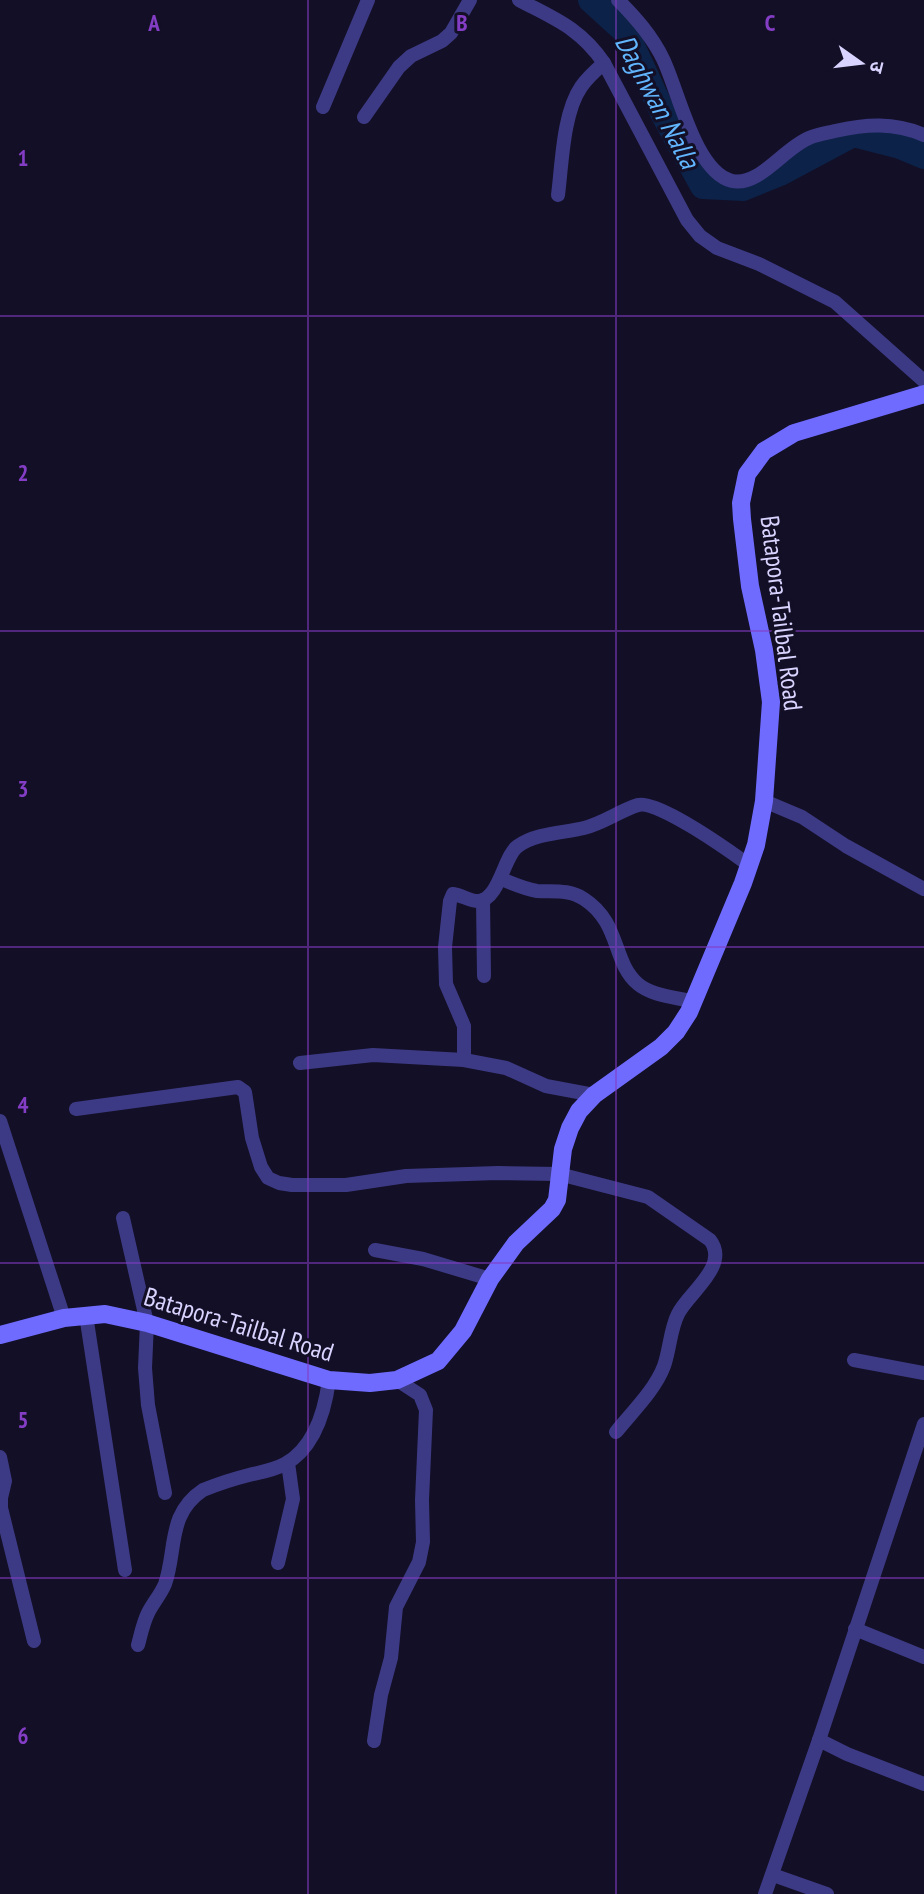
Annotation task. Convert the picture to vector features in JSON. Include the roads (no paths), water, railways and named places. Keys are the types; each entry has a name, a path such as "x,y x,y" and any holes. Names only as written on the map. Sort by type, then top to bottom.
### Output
{"main road":[{"name":"Batapora-Tailbal Road","path":"0,1335 64,1318 115,1315 329,1380 370,1383 397,1380 438,1361 463,1332 490,1279 516,1243 552,1209 559,1190 563,1149 579,1111 594,1095 661,1048 676,1032 694,1002 733,911 756,845 764,801 771,702 764,650 750,586 742,519 741,503 747,474 764,451 794,433 924,394"}],"street":[{"path":"323,107 368,0"},
{"path":"364,117 399,67 411,56 442,41 451,33 470,0"},
{"path":"519,0 573,29 590,43 604,62 687,220 700,236 717,248 759,264 835,302 924,381"},
{"path":"618,0 647,31 668,71 697,148 709,167 722,178 736,182 758,176 781,155 810,137 849,128 886,125 911,129 924,135"},
{"path":"558,195 565,138 573,103 581,86 604,62"},
{"path":"764,801 802,817 846,846 924,889"},
{"path":"464,1060 464,1026 446,984 445,947 450,901 453,894 482,900 495,889 516,846 547,834 599,825 638,805 646,804 665,812 749,864"},
{"path":"501,879 535,891 560,891 583,898 607,920 629,974 637,983 654,992 694,1002"},
{"path":"482,900 484,976"},
{"path":"300,1063 373,1055 464,1060 506,1068 546,1086 594,1095"},
{"path":"76,1110 238,1087 243,1089 247,1100 252,1138 261,1167 268,1178 292,1185 346,1185 406,1176 559,1174 648,1197 710,1240 714,1245 714,1259 709,1274 683,1306 676,1320 660,1375 616,1432"},
{"path":"0,1121 64,1318"},
{"path":"123,1218 147,1323 145,1368 148,1405 164,1493"},
{"path":"376,1250 423,1259 490,1279"},
{"path":"86,1315 125,1570"},
{"path":"854,1360 924,1373"},
{"path":"138,1645 147,1614 165,1584 174,1530 183,1508 193,1496 203,1490 273,1469 288,1462 303,1449 313,1434 327,1398 329,1380"},
{"path":"374,1741 381,1695 391,1658 396,1607 419,1562 423,1542 426,1410 420,1395 397,1380"},
{"path":"765,1894 924,1424"},
{"path":"0,1457 5,1481 2,1508 34,1641"},
{"path":"278,1563 293,1499 288,1462"},
{"path":"855,1629 924,1657"},
{"path":"819,1740 846,1754 924,1784"},
{"path":"772,1875 827,1894"}],"waterway":[{"name":"Daghwan Nalla","path":"591,0 625,31 664,115 703,186 743,188 780,173 853,134 900,146 924,156"}]}
